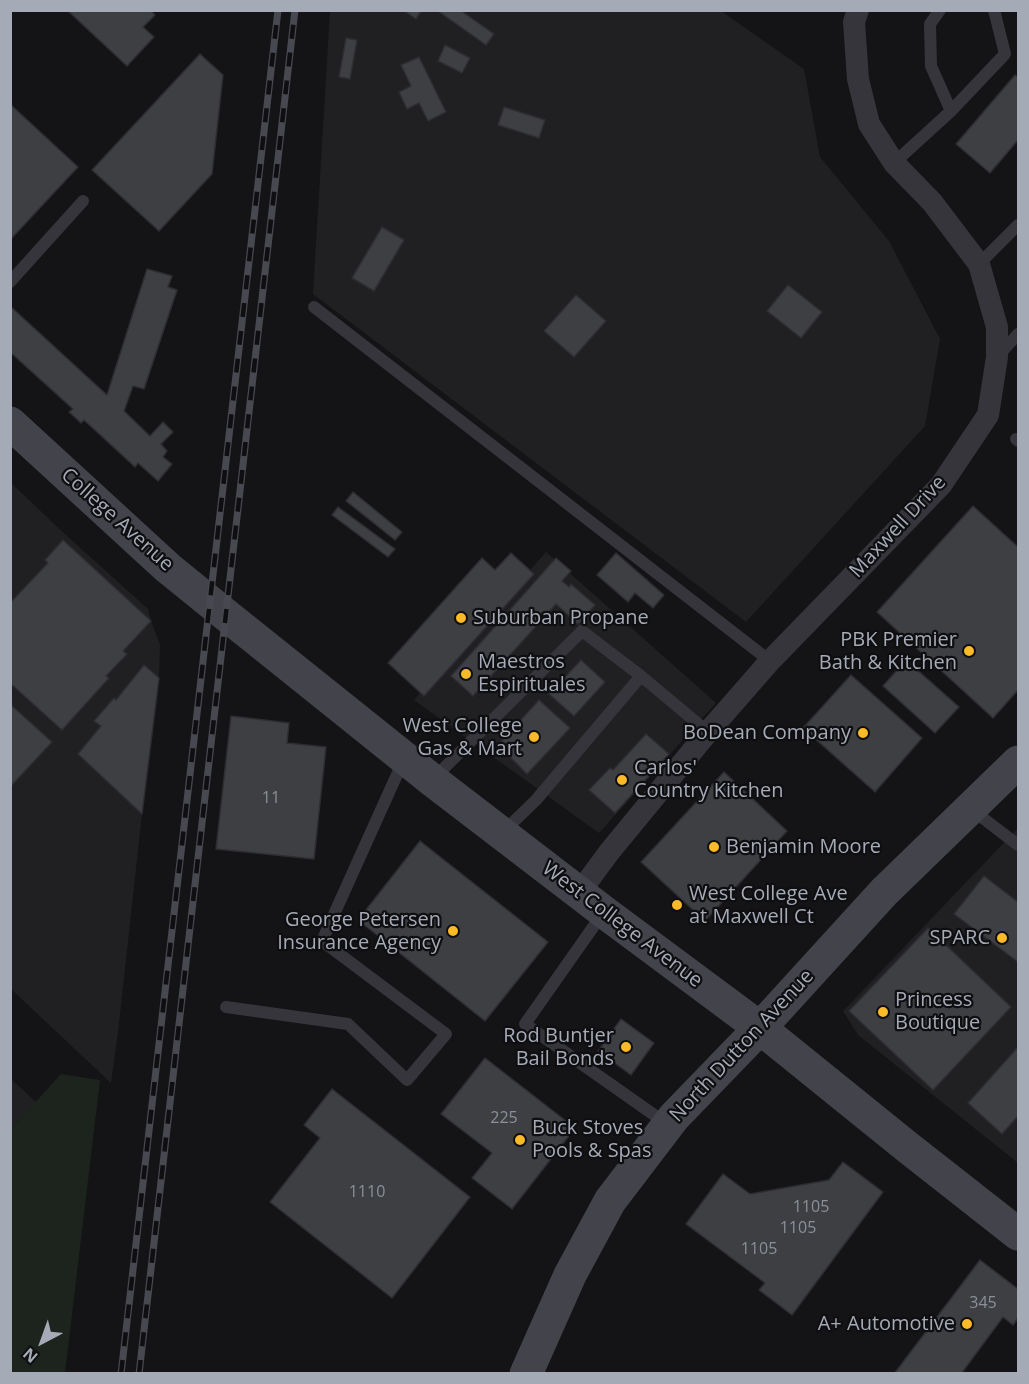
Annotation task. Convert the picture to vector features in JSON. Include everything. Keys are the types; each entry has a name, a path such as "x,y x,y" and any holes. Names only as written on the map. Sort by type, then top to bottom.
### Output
{"main road":[{"name":"College Avenue","path":"10,423 168,568 226,615"},
{"name":"West College Avenue","path":"226,615 432,780 760,1028 1018,1234"},
{"name":"North Dutton Avenue","path":"526,1374 570,1275 610,1202 674,1117 760,1028 884,892 1018,762"}],"street":[{"name":"Maxwell Drive","path":"592,902 610,851 770,661 940,485 988,414 997,357 997,327 979,264 932,202 894,163 870,124 858,79 854,22 858,10"}],"lane":[{"path":"940,10 930,24 931,66 951,111"},
{"path":"894,163 951,111 1005,54 994,10"},
{"path":"10,282 83,201"},
{"path":"979,264 1018,225"},
{"path":"314,307 770,661"},
{"path":"997,357 1018,334"},
{"path":"432,780 582,631 708,732"},
{"path":"502,832 536,800 641,676"},
{"path":"226,1007 348,1024 407,1080 446,1034 322,940 405,758"},
{"path":"970,809 1018,845"},
{"path":"592,902 525,1024 668,1125"}],"shaded area":[{"path":"330,11 721,11 804,69 820,157 889,241 940,339 925,426 746,622 313,294"},
{"path":"10,482 148,609 160,645 159,678 111,1083 11,989"},
{"path":"546,552 716,703 599,833 414,700"},
{"path":"1018,828 1018,1163 858,1035 843,1011"},
{"path":"61,1074 100,1080 65,1373 11,1373 11,1129"},
{"path":"10,1078 36,1102 11,1129 10,1129"}],"building":[{"path":"67,10 150,10 155,15 143,27 154,37 127,66"},
{"path":"403,10 420,10 421,11 416,19"},
{"path":"438,10 460,10 494,34 486,45"},
{"path":"346,38 357,40 350,79 339,77"},
{"path":"445,45 470,58 462,73 438,61"},
{"path":"200,54 223,75 212,174 159,231 92,170"},
{"path":"419,57 446,112 428,121 419,103 407,109 399,92 411,86 401,65"},
{"path":"1015,75 1018,77 1018,140 990,173 956,144"},
{"path":"10,104 78,167 10,240"},
{"path":"504,107 545,120 539,138 498,125"},
{"path":"382,227 404,240 374,291 352,278"},
{"path":"147,269 172,276 168,287 177,290 144,389 133,386 124,411 150,436 163,422 173,432 161,444 167,451 163,457 172,464 158,481 138,463 135,467 84,420 81,423 69,412 73,409 10,352 10,306 107,395"},
{"path":"788,285 822,312 801,338 767,311"},
{"path":"576,295 606,321 574,357 544,331"},
{"path":"353,492 402,532 395,540 346,501"},
{"name":"PBK Premier Bath & Kitchen","path":"973,506 1018,547 1018,690 993,718 877,612"},
{"path":"338,507 395,549 388,557 332,515"},
{"path":"63,540 151,621 123,651 127,654 106,676 109,678 62,730 10,683 10,603 48,563 45,560"},
{"name":"Suburban Propane","path":"511,553 534,574 424,696 388,663 482,558 495,570"},
{"path":"616,553 664,595 653,608 635,593 628,602 597,575"},
{"path":"556,558 571,571 562,581 569,587 571,584 595,605 578,624 556,604 473,696 451,676"},
{"path":"581,660 605,682 574,716 549,694"},
{"path":"906,660 959,707 935,733 883,686"},
{"path":"144,665 159,678 142,814 78,754 101,726 94,721 114,698 116,700"},
{"name":"BoDean Company","path":"851,675 922,738 875,792 803,728"},
{"name":"West College Gas & Mart","path":"539,700 570,728 527,774 498,745"},
{"path":"10,704 52,742 10,787"},
{"path":"231,716 289,723 287,743 326,747 314,859 216,849"},
{"name":"Carlos' Country Kitchen","path":"646,734 669,754 615,813 589,790 610,768 613,770"},
{"name":"Benjamin Moore","path":"724,772 787,831 705,921 641,862"},
{"name":"George Petersen Insurance Agency","path":"420,841 548,942 485,1021 358,920"},
{"name":"SPARC","path":"984,876 1018,902 1018,962 954,914"},
{"path":"928,928 1011,1007 933,1090 849,1011"},
{"name":"Rod Buntjer Bail Bonds","path":"621,1019 654,1043 631,1075 598,1051"},
{"path":"1018,1047 1018,1116 1002,1134 968,1103"},
{"name":"Buck Stoves Pools & Spas","path":"485,1058 575,1128 512,1209 472,1178 492,1153 441,1114"},
{"path":"332,1089 470,1197 392,1298 270,1202 320,1138 304,1125"},
{"path":"843,1162 883,1192 792,1315 759,1290 765,1283 686,1224 723,1174 750,1194 829,1180"},
{"path":"980,1260 1018,1289 1018,1318 1013,1325 1003,1317 961,1374 894,1374"}],"railway":[{"path":"121,1374 278,10"},
{"path":"139,1374 295,10"}],"place":[{"name":"Suburban Propane","path":"461,618"},
{"name":"PBK Premier Bath & Kitchen","path":"969,651"},
{"name":"Maestros Espirituales","path":"466,674"},
{"name":"BoDean Company","path":"863,733"},
{"name":"West College Gas & Mart","path":"534,737"},
{"name":"Carlos' Country Kitchen","path":"622,780"},
{"name":"Benjamin Moore","path":"714,847"},
{"name":"West College Ave at Maxwell Ct","path":"677,905"},
{"name":"George Petersen Insurance Agency","path":"453,931"},
{"name":"SPARC","path":"1002,938"},
{"name":"Princess Boutique","path":"883,1012"},
{"name":"Rod Buntjer Bail Bonds","path":"626,1047"},
{"name":"Buck Stoves Pools & Spas","path":"520,1140"},
{"name":"A+ Automotive","path":"967,1324"}]}
